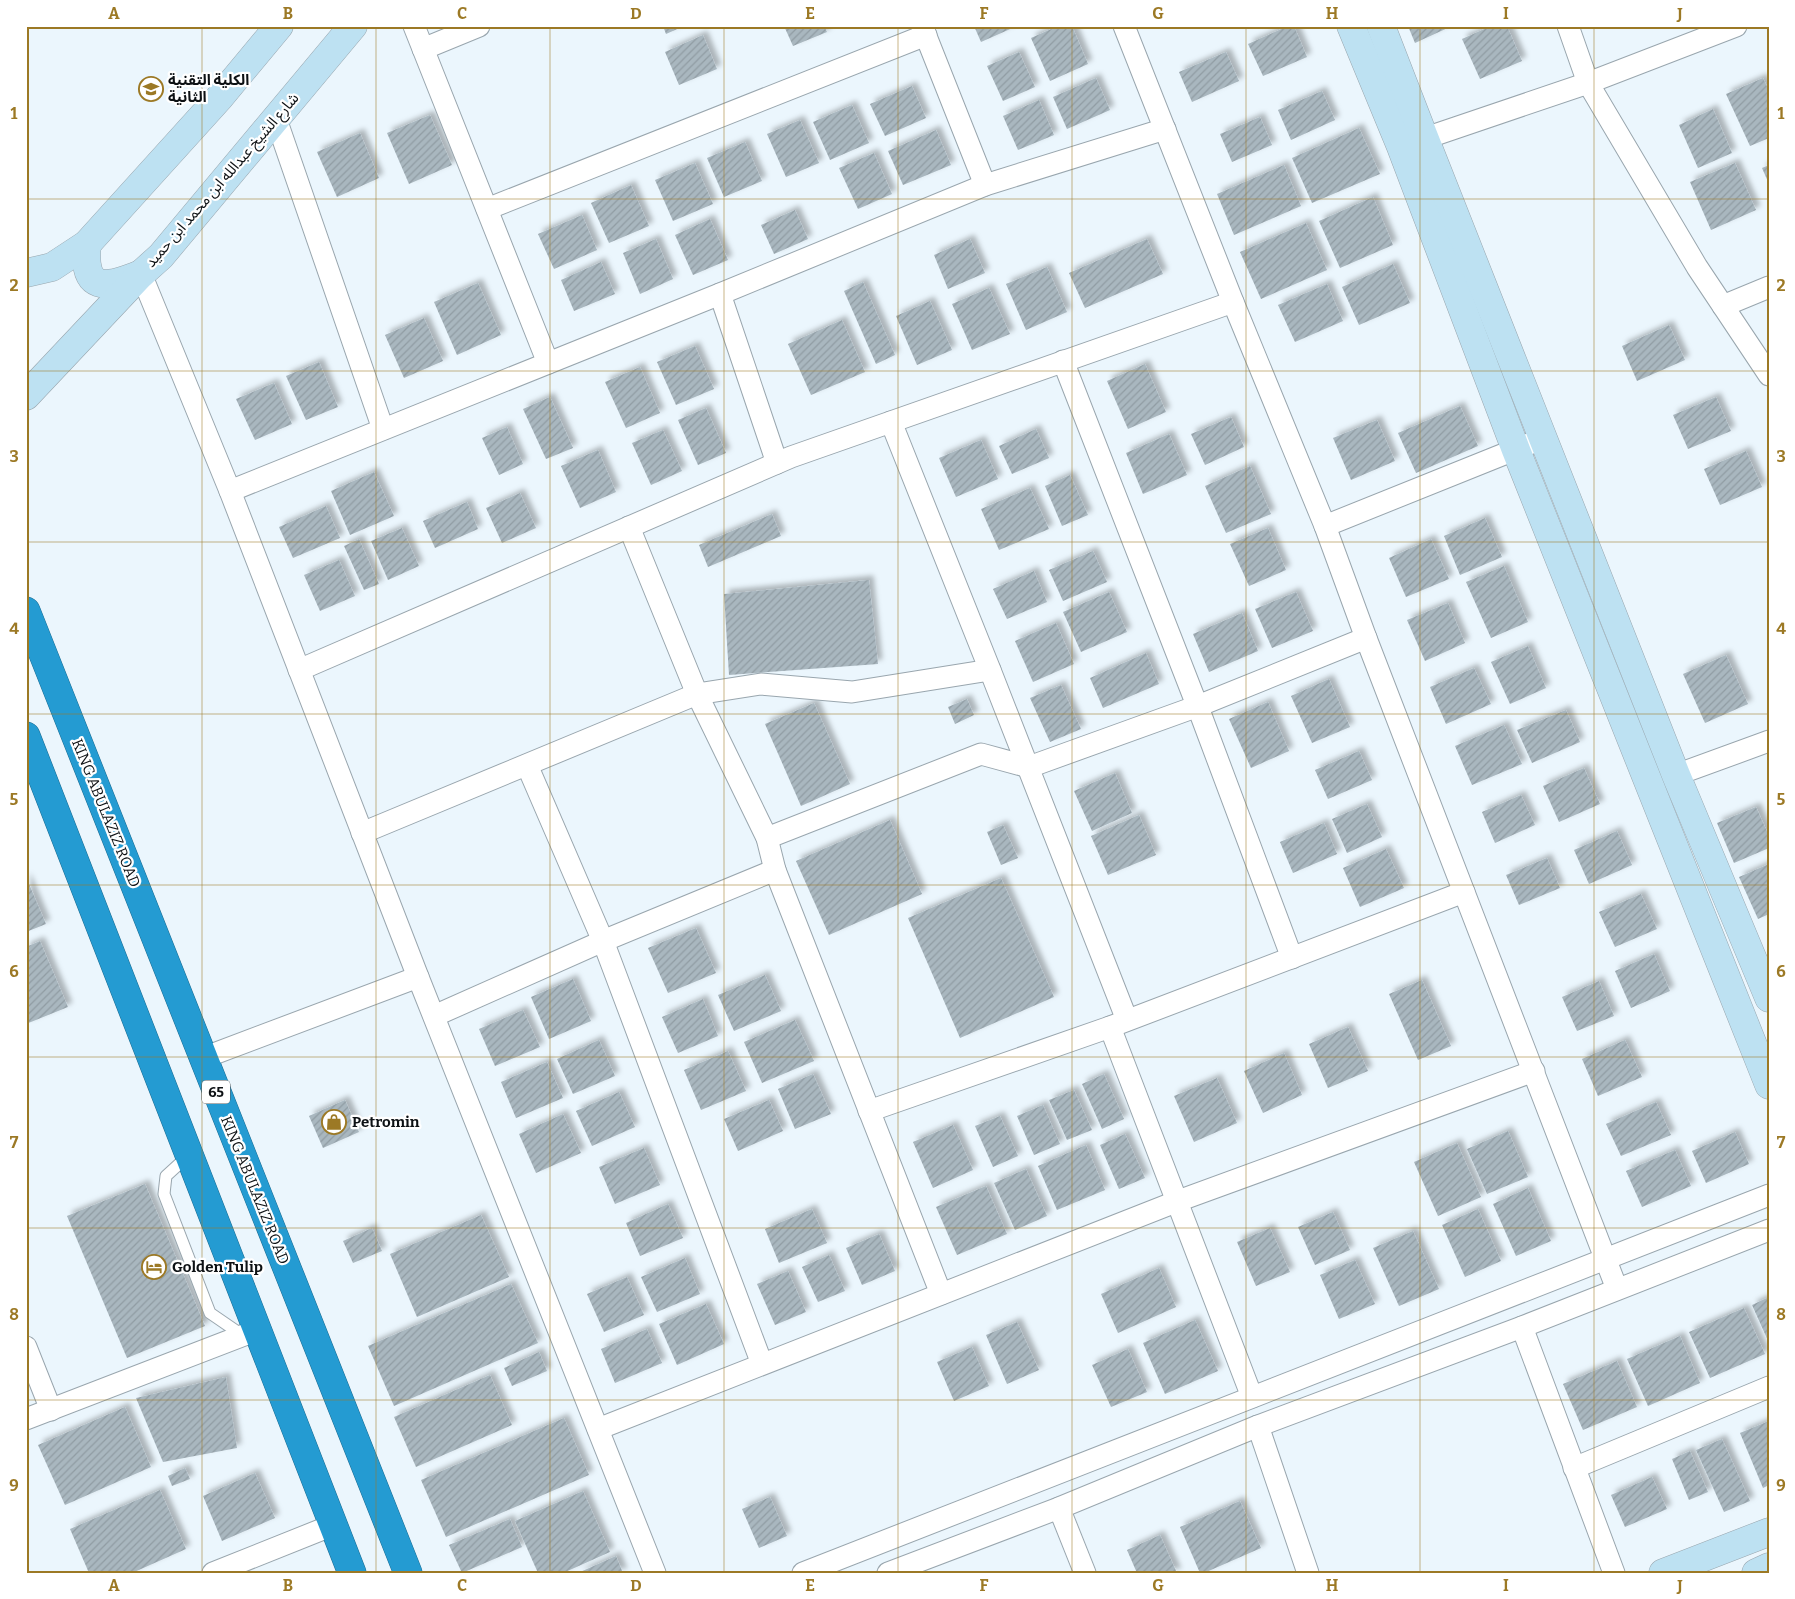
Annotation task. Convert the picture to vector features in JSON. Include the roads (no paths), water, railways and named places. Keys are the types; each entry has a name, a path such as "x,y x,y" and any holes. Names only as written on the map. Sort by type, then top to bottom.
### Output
{"highway":[{"name":"KING ABULAZIZ ROAD","path":"26,611 408,1573"},
{"path":"26,736 189,1155 250,1333 352,1573"}],"street":[{"path":"26,273 52,267 87,244 220,97 279,26"},
{"name":"شارع الشيخ عبدالله ابن محمد ابن حميد","path":"26,396 141,274 161,256 353,26"},
{"path":"414,26 548,364"},
{"path":"423,49 479,26"},
{"path":"1124,26 1233,302 1325,526 1366,638 1617,1289"},
{"path":"1351,26 1412,142 1544,438 1676,775 1764,971 1769,998"},
{"path":"1381,26 1412,142 1516,450 1769,1084"},
{"path":"1568,26 1588,83 1698,267 1769,375"},
{"path":"1412,142 1588,83 1736,26"},
{"path":"487,209 924,30 985,185"},
{"path":"276,119 384,430"},
{"path":"230,491 548,364 985,185 1165,129"},
{"path":"87,244 85,261 87,270 91,277 99,282 110,285 141,274 230,491 418,977 655,1573"},
{"path":"1723,306 1769,287"},
{"path":"720,294 776,463"},
{"path":"299,670 776,463 1233,302"},
{"path":"1063,362 1198,706 1292,958"},
{"path":"891,422 1029,767 1178,1200 1252,1397"},
{"path":"1325,526 1544,438"},
{"path":"629,527 697,694 767,838 775,870 868,1111 942,1294"},
{"path":"767,838 981,754 1029,767 1198,706 1366,638"},
{"path":"362,833 697,694 762,684 852,692 990,670"},
{"path":"1676,775 1769,741"},
{"path":"527,765 603,941 762,1364"},
{"path":"434,1016 603,941 775,870"},
{"path":"868,1111 1118,1024 1464,892"},
{"path":"1729,984 1764,971"},
{"path":"203,1058 418,977"},
{"path":"598,1429 1178,1200 1534,1071"},
{"path":"803,1573 1769,1195"},
{"path":"888,1573 1059,1508 1258,1426 1769,1230"},
{"path":"1522,1326 1614,1573"},
{"path":"26,1419 250,1333"},
{"path":"26,1348 51,1410"},
{"path":"1574,1468 1769,1387"},
{"path":"1258,1426 1308,1573"},
{"path":"1059,1508 1085,1573"},
{"path":"213,1573 333,1525"},
{"path":"1663,1573 1769,1532"},
{"path":"1756,1573 1769,1567"}],"lane":[{"path":"189,1155 166,1176 164,1194 210,1313 250,1333"}],"place":[{"name":"الكلية التقنية الثانية","path":"151,89"},
{"name":"Petromin","path":"334,1122"},
{"name":"Golden Tulip","path":"154,1267"}]}
